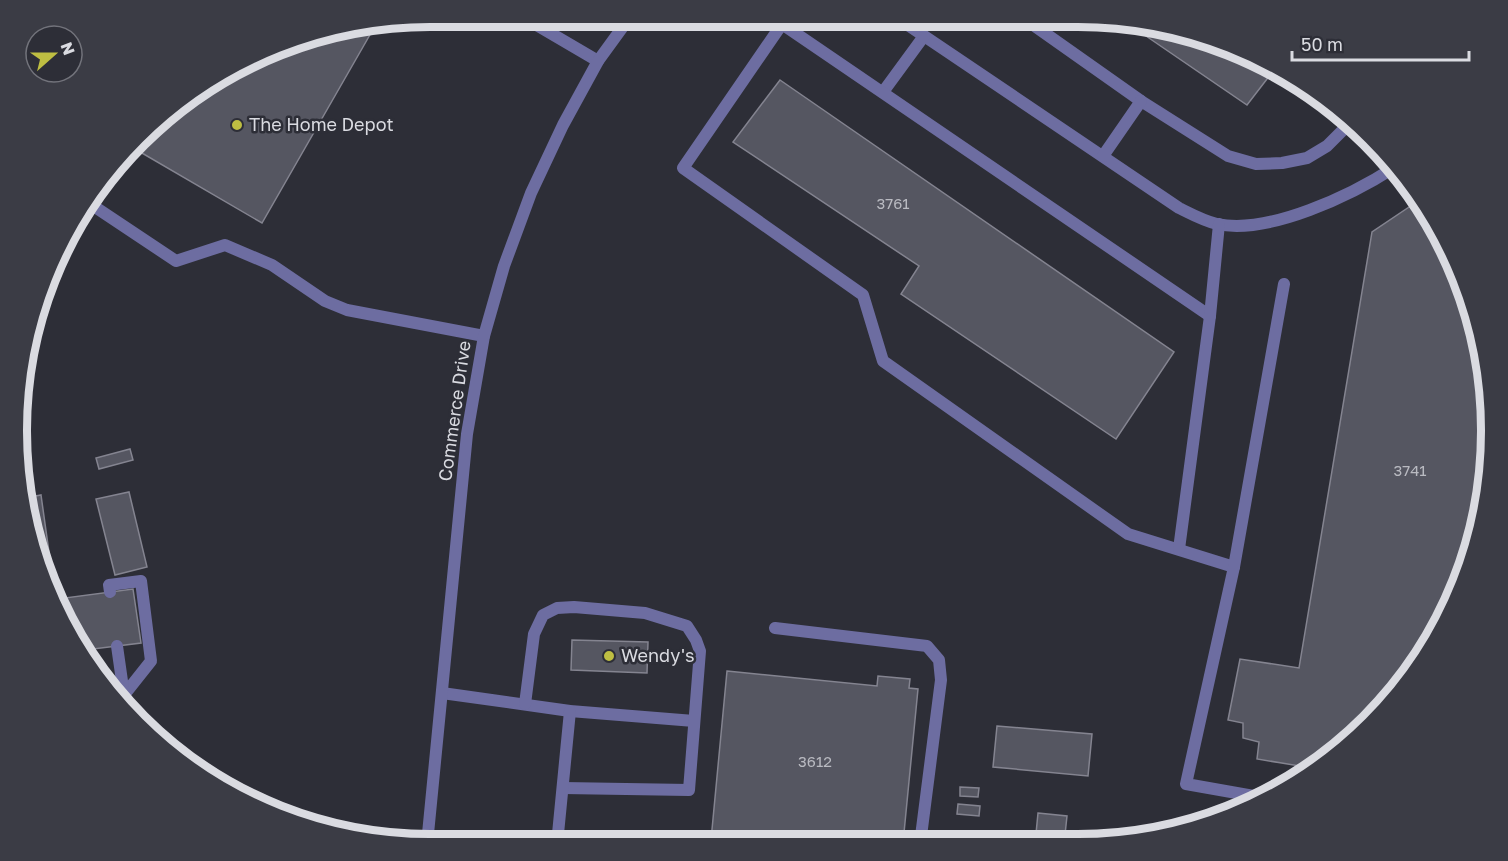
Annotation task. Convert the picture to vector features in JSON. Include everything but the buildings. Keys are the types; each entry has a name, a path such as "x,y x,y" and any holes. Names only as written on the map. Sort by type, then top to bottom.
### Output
{"street":[{"path":"540,27 598,61"},
{"name":"Commerce Drive","path":"428,834 467,434 484,336 504,266 531,193 563,125 598,61 623,27"},
{"path":"780,27 683,168 863,295 883,361 1128,534 1234,567"},
{"path":"786,27 1210,316"},
{"path":"911,27 1179,208 1199,218 1219,224 1244,225 1275,220 1308,211 1345,195 1387,171"},
{"path":"1036,27 1228,156 1256,165 1282,164 1307,158 1327,146 1345,128"},
{"path":"883,92 924,36"},
{"path":"1103,156 1142,100"},
{"path":"95,207 176,261 225,246 272,265 326,301 347,310 484,336"},
{"path":"1179,549 1210,316 1219,224"},
{"path":"1249,795 1186,784 1234,567 1284,284"},
{"path":"110,592 109,585 141,581 151,661 125,694"},
{"path":"525,704 534,634 543,615 557,608 574,607 645,613 687,626 696,640 700,651 689,790 562,788"},
{"path":"775,628 927,646 939,660 941,680 921,834"},
{"path":"117,646 121,690"},
{"path":"442,693 570,711 694,721"},
{"path":"558,834 570,711"}],"place":[{"name":"The Home Depot","path":"237,125"},
{"name":"Wendy's","path":"609,656"}]}
